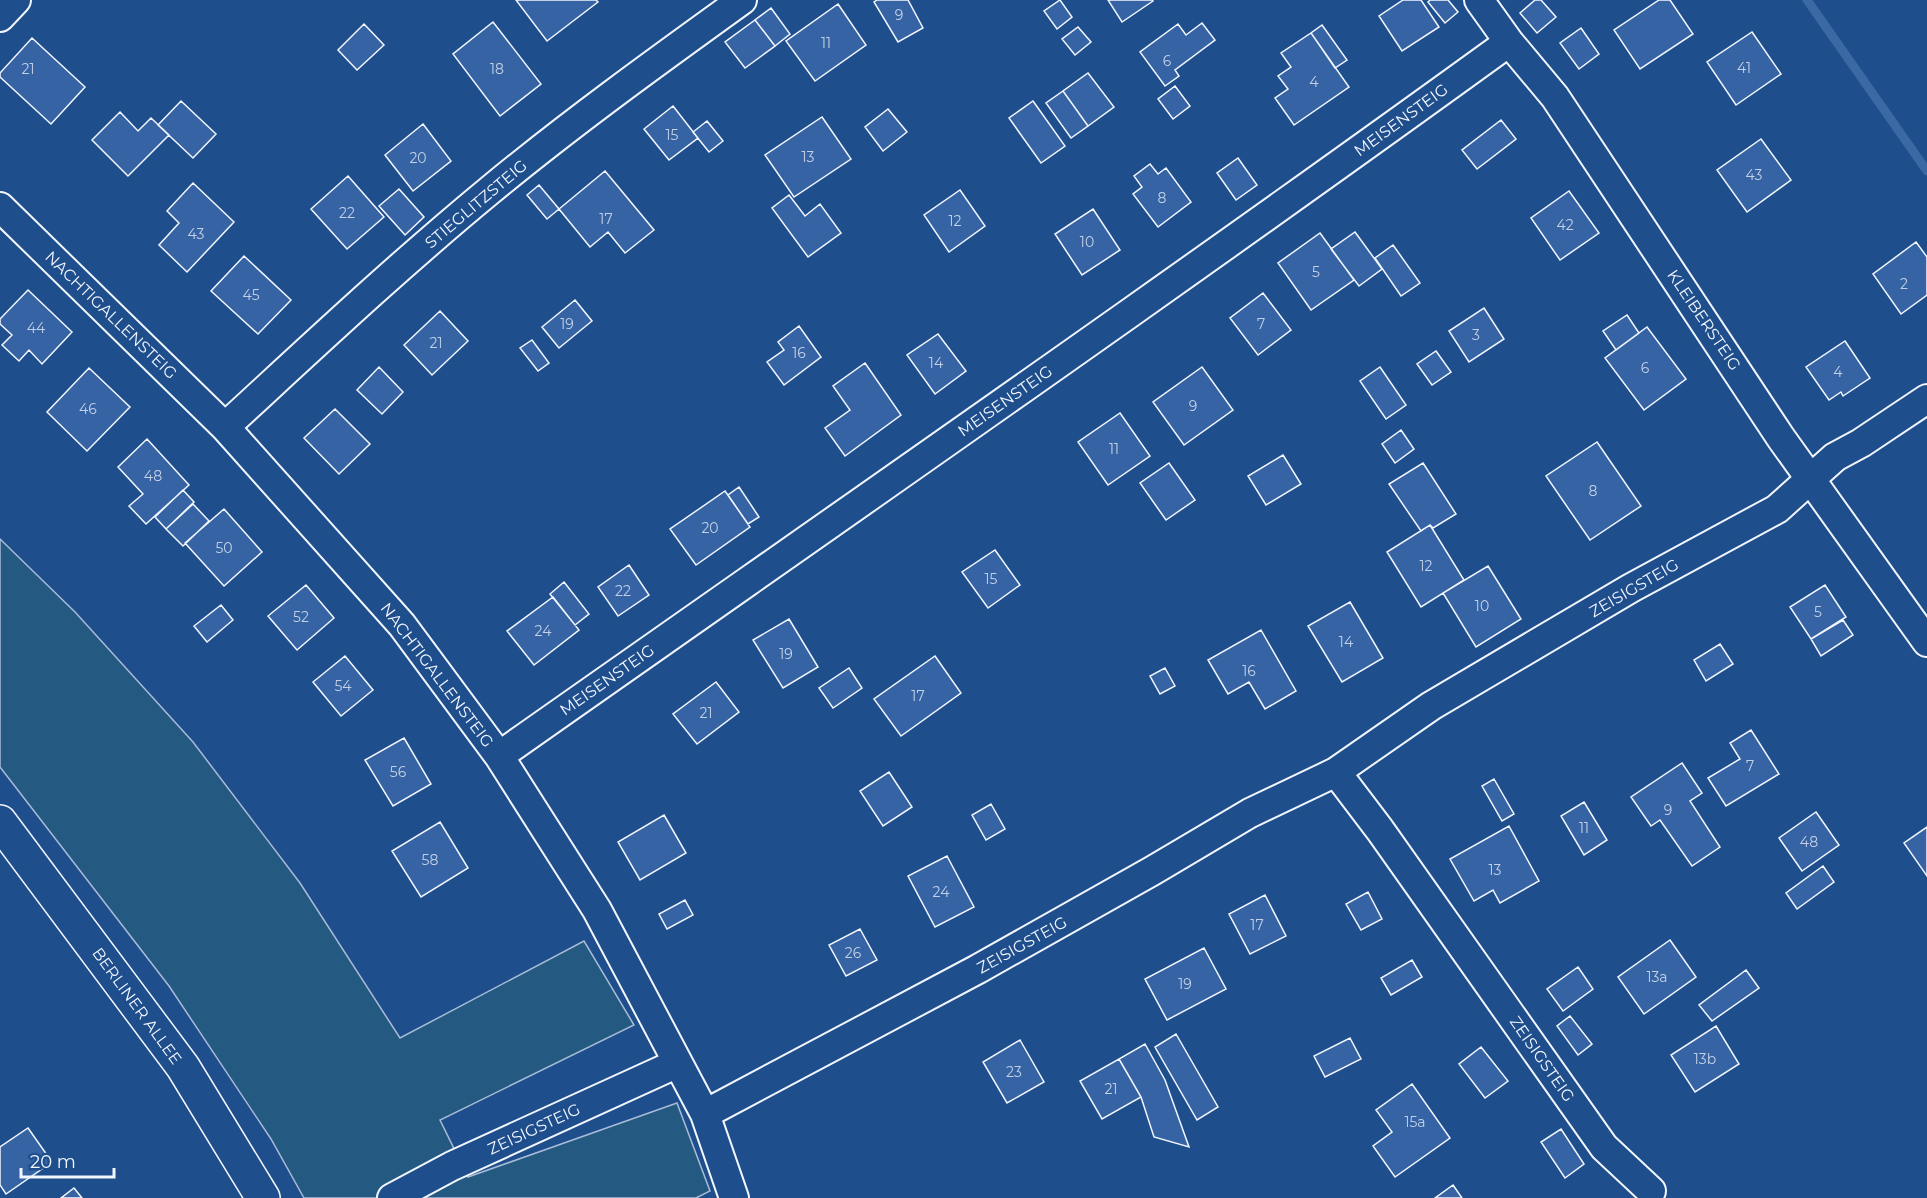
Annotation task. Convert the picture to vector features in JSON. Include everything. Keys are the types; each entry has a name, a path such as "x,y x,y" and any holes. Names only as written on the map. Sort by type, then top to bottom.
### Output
{"main road":[{"name":"BERLINER ALLEE","path":"0,822 183,1067 263,1198"}],"street":[{"path":"0,17 16,0"},
{"name":"STIEGLITZSTEIG","path":"225,427 396,271 487,192 635,77 742,0"},
{"name":"KLEIBERSTEIG","path":"1479,0 1509,42 1555,97 1810,479 1927,642"},
{"name":"MEISENSTEIG","path":"499,756 1170,286 1509,42"},
{"name":"NACHTIGALLENSTEIG","path":"0,207 225,427 402,625 499,756 597,910 705,1114 734,1198"},
{"name":"ZEISIGSTEIG","path":"705,1114 978,969 1250,813 1336,772 1431,706 1631,588 1777,509 1835,457 1861,443 1927,399"},
{"name":"ZEISIGSTEIG","path":"1336,772 1380,830 1604,1147 1651,1191"},
{"name":"ZEISIGSTEIG","path":"392,1198 452,1166 678,1063"}],"shaded area":[{"path":"0,539 75,612 193,742 300,883 400,1038 584,941 634,1025 440,1120 468,1177 677,1103 710,1191 696,1198 304,1198 271,1139 169,986 0,767"}],"building":[{"path":"516,0 596,0 598,2 547,41"},
{"path":"877,0 908,0 923,28 898,42 874,2"},
{"path":"1060,0 1072,17 1057,29 1044,11"},
{"path":"1108,0 1152,0 1153,1 1122,22"},
{"path":"1403,0 1421,0 1439,27 1402,51 1379,16"},
{"path":"1448,0 1458,12 1445,23 1428,2"},
{"path":"1535,0 1541,0 1556,17 1537,33 1520,13"},
{"path":"1659,0 1670,0 1693,34 1640,69 1614,30"},
{"path":"838,4 866,45 815,81 786,41"},
{"path":"771,8 790,34 775,46 755,20"},
{"path":"755,20 775,46 745,68 725,42"},
{"path":"493,22 541,84 500,116 453,54"},
{"path":"1202,23 1215,40 1175,70 1179,76 1165,86 1140,52 1178,24 1186,35"},
{"path":"364,24 384,45 357,70 338,50"},
{"path":"1322,25 1347,60 1335,68 1311,33"},
{"path":"1078,27 1091,42 1075,55 1062,39"},
{"path":"1581,28 1599,54 1579,69 1560,43"},
{"path":"1752,32 1781,74 1736,105 1707,62"},
{"path":"1311,33 1349,87 1294,125 1275,98 1288,89 1278,76 1291,67 1281,53"},
{"path":"32,38 85,87 51,124 0,77 0,73"},
{"path":"1088,73 1114,107 1088,126 1063,91"},
{"path":"1175,86 1190,106 1173,119 1158,99"},
{"path":"1063,91 1088,126 1071,138 1046,103"},
{"path":"181,101 216,134 193,158 158,125"},
{"path":"1033,101 1065,146 1041,163 1009,118"},
{"path":"673,106 698,138 669,160 644,129"},
{"path":"888,109 907,132 883,151 865,127"},
{"path":"120,112 138,131 151,118 169,135 128,176 92,140"},
{"path":"822,117 851,159 794,197 765,155"},
{"path":"1501,120 1516,139 1477,169 1462,150"},
{"path":"707,121 723,141 709,152 693,132"},
{"path":"423,124 451,161 413,191 385,155"},
{"path":"1761,139 1791,180 1747,212 1717,170"},
{"path":"1238,158 1257,185 1236,200 1217,173"},
{"path":"1150,164 1158,174 1166,168 1191,202 1158,227 1133,194 1142,187 1134,176"},
{"path":"605,171 654,230 625,253 608,232 590,247 559,209"},
{"path":"348,176 384,217 347,249 311,209"},
{"path":"193,183 234,222 187,272 159,245 179,223 167,211"},
{"path":"539,185 559,209 547,219 527,195"},
{"path":"399,189 424,217 405,235 379,206"},
{"path":"960,190 985,226 949,252 924,215"},
{"path":"1569,191 1599,233 1560,260 1531,218"},
{"path":"789,195 805,216 820,204 841,233 808,257 772,208"},
{"path":"1093,209 1120,250 1082,275 1055,234"},
{"path":"1355,232 1382,269 1359,286 1331,249"},
{"path":"1320,233 1354,280 1311,310 1278,263"},
{"path":"1916,242 1927,257 1927,295 1901,314 1873,274"},
{"path":"1393,245 1420,283 1401,296 1375,258"},
{"path":"244,256 291,300 258,334 211,291"},
{"path":"28,290 72,332 42,364 29,350 19,361 2,345 12,335 0,324 0,319"},
{"path":"1263,293 1291,330 1258,355 1230,318"},
{"path":"575,300 592,321 559,348 542,327"},
{"path":"1484,308 1504,339 1469,362 1449,331"},
{"path":"440,311 468,341 432,375 404,345"},
{"path":"1627,315 1639,333 1616,350 1603,331"},
{"path":"799,326 821,357 784,385 767,362 784,350 778,342"},
{"path":"1647,327 1686,379 1644,410 1605,358"},
{"path":"938,334 966,371 935,394 907,355"},
{"path":"532,340 549,363 538,371 520,348"},
{"path":"1845,341 1870,378 1843,396 1841,392 1829,400 1806,367"},
{"path":"1436,351 1451,372 1432,385 1417,364"},
{"path":"865,363 901,415 845,456 825,428 850,410 833,386"},
{"path":"379,367 403,392 382,414 357,390"},
{"path":"1202,367 1233,410 1184,445 1153,402"},
{"path":"1380,367 1406,405 1386,419 1360,381"},
{"path":"89,368 130,407 87,451 47,412"},
{"path":"335,409 370,444 339,474 304,438"},
{"path":"1120,413 1150,456 1108,485 1078,442"},
{"path":"1401,430 1414,449 1395,463 1382,444"},
{"path":"147,439 189,485 146,524 129,506 143,494 118,467"},
{"path":"1597,442 1641,506 1590,540 1546,476"},
{"path":"1283,455 1301,484 1266,505 1248,476"},
{"path":"1169,463 1195,500 1166,520 1140,483"},
{"path":"1423,463 1456,514 1433,528 1430,525 1421,531 1389,484"},
{"path":"739,487 759,517 748,524 728,495"},
{"path":"183,490 194,502 166,529 155,517"},
{"path":"725,491 750,527 696,565 670,529"},
{"path":"193,504 209,521 183,546 166,529"},
{"path":"224,509 262,552 224,586 185,543"},
{"path":"1430,525 1464,580 1421,607 1387,552"},
{"path":"995,550 1020,585 988,608 962,572"},
{"path":"629,565 649,595 618,616 598,587"},
{"path":"1488,566 1521,619 1476,647 1443,593"},
{"path":"564,582 589,614 575,625 550,594"},
{"path":"306,585 334,618 297,650 268,616"},
{"path":"1825,585 1846,617 1811,639 1790,607"},
{"path":"553,597 579,630 534,665 507,631"},
{"path":"1350,602 1383,658 1342,682 1308,626"},
{"path":"221,605 233,620 207,642 194,626"},
{"path":"789,619 818,667 783,688 753,640"},
{"path":"1843,620 1853,635 1821,656 1811,639"},
{"path":"1261,630 1296,691 1265,709 1249,682 1228,694 1208,660"},
{"path":"1720,644 1733,664 1706,681 1694,660"},
{"path":"345,656 373,690 341,716 313,682"},
{"path":"935,656 961,693 901,736 874,699"},
{"path":"849,668 862,688 833,708 819,688"},
{"path":"1165,668 1175,686 1160,694 1150,676"},
{"path":"716,682 739,712 697,744 673,714"},
{"path":"1751,730 1779,774 1726,806 1708,778 1740,759 1730,743"},
{"path":"404,738 431,784 393,806 365,760"},
{"path":"1682,763 1702,793 1690,801 1720,847 1692,866 1660,820 1651,826 1631,797"},
{"path":"889,772 912,807 883,826 860,791"},
{"path":"1494,779 1514,814 1502,821 1482,786"},
{"path":"1584,802 1607,840 1584,855 1561,816"},
{"path":"991,804 1005,829 986,840 972,815"},
{"path":"1816,812 1839,845 1802,871 1779,838"},
{"path":"664,815 686,853 640,880 618,842"},
{"path":"440,822 468,868 421,897 392,851"},
{"path":"1509,826 1539,881 1500,903 1493,890 1474,901 1450,859"},
{"path":"1927,827 1927,876 1904,843"},
{"path":"947,856 974,907 935,927 908,876"},
{"path":"1823,866 1834,882 1797,909 1786,893"},
{"path":"1368,892 1382,919 1361,930 1346,904"},
{"path":"1265,895 1286,936 1250,954 1229,914"},
{"path":"685,900 693,915 667,929 659,914"},
{"path":"860,929 877,960 846,976 829,945"},
{"path":"1670,940 1696,977 1644,1014 1618,977"},
{"path":"1204,948 1226,989 1167,1020 1145,979"},
{"path":"1412,960 1422,977 1391,995 1381,978"},
{"path":"1578,967 1593,989 1563,1011 1547,989"},
{"path":"1746,970 1759,988 1712,1021 1699,1005"},
{"path":"1570,1016 1592,1044 1578,1055 1557,1026"},
{"path":"1716,1026 1739,1064 1695,1092 1671,1055"},
{"path":"1176,1034 1218,1107 1197,1120 1155,1047"},
{"path":"1350,1038 1361,1059 1325,1077 1314,1056"},
{"path":"1020,1040 1044,1082 1007,1103 983,1062"},
{"path":"1145,1044 1165,1080 1189,1147 1154,1137 1141,1097 1119,1059"},
{"path":"1481,1047 1508,1081 1485,1098 1459,1064"},
{"path":"1119,1059 1141,1097 1102,1119 1080,1081"},
{"path":"1412,1084 1450,1138 1395,1177 1373,1146 1392,1132 1376,1110"},
{"path":"28,1128 52,1162 6,1194 0,1185 0,1147"},
{"path":"1561,1129 1584,1164 1565,1178 1541,1142"},
{"path":"1453,1185 1462,1198 1435,1198"},
{"path":"74,1188 82,1198 61,1198"}],"waterway":[{"path":"1807,0 1927,171"}]}
